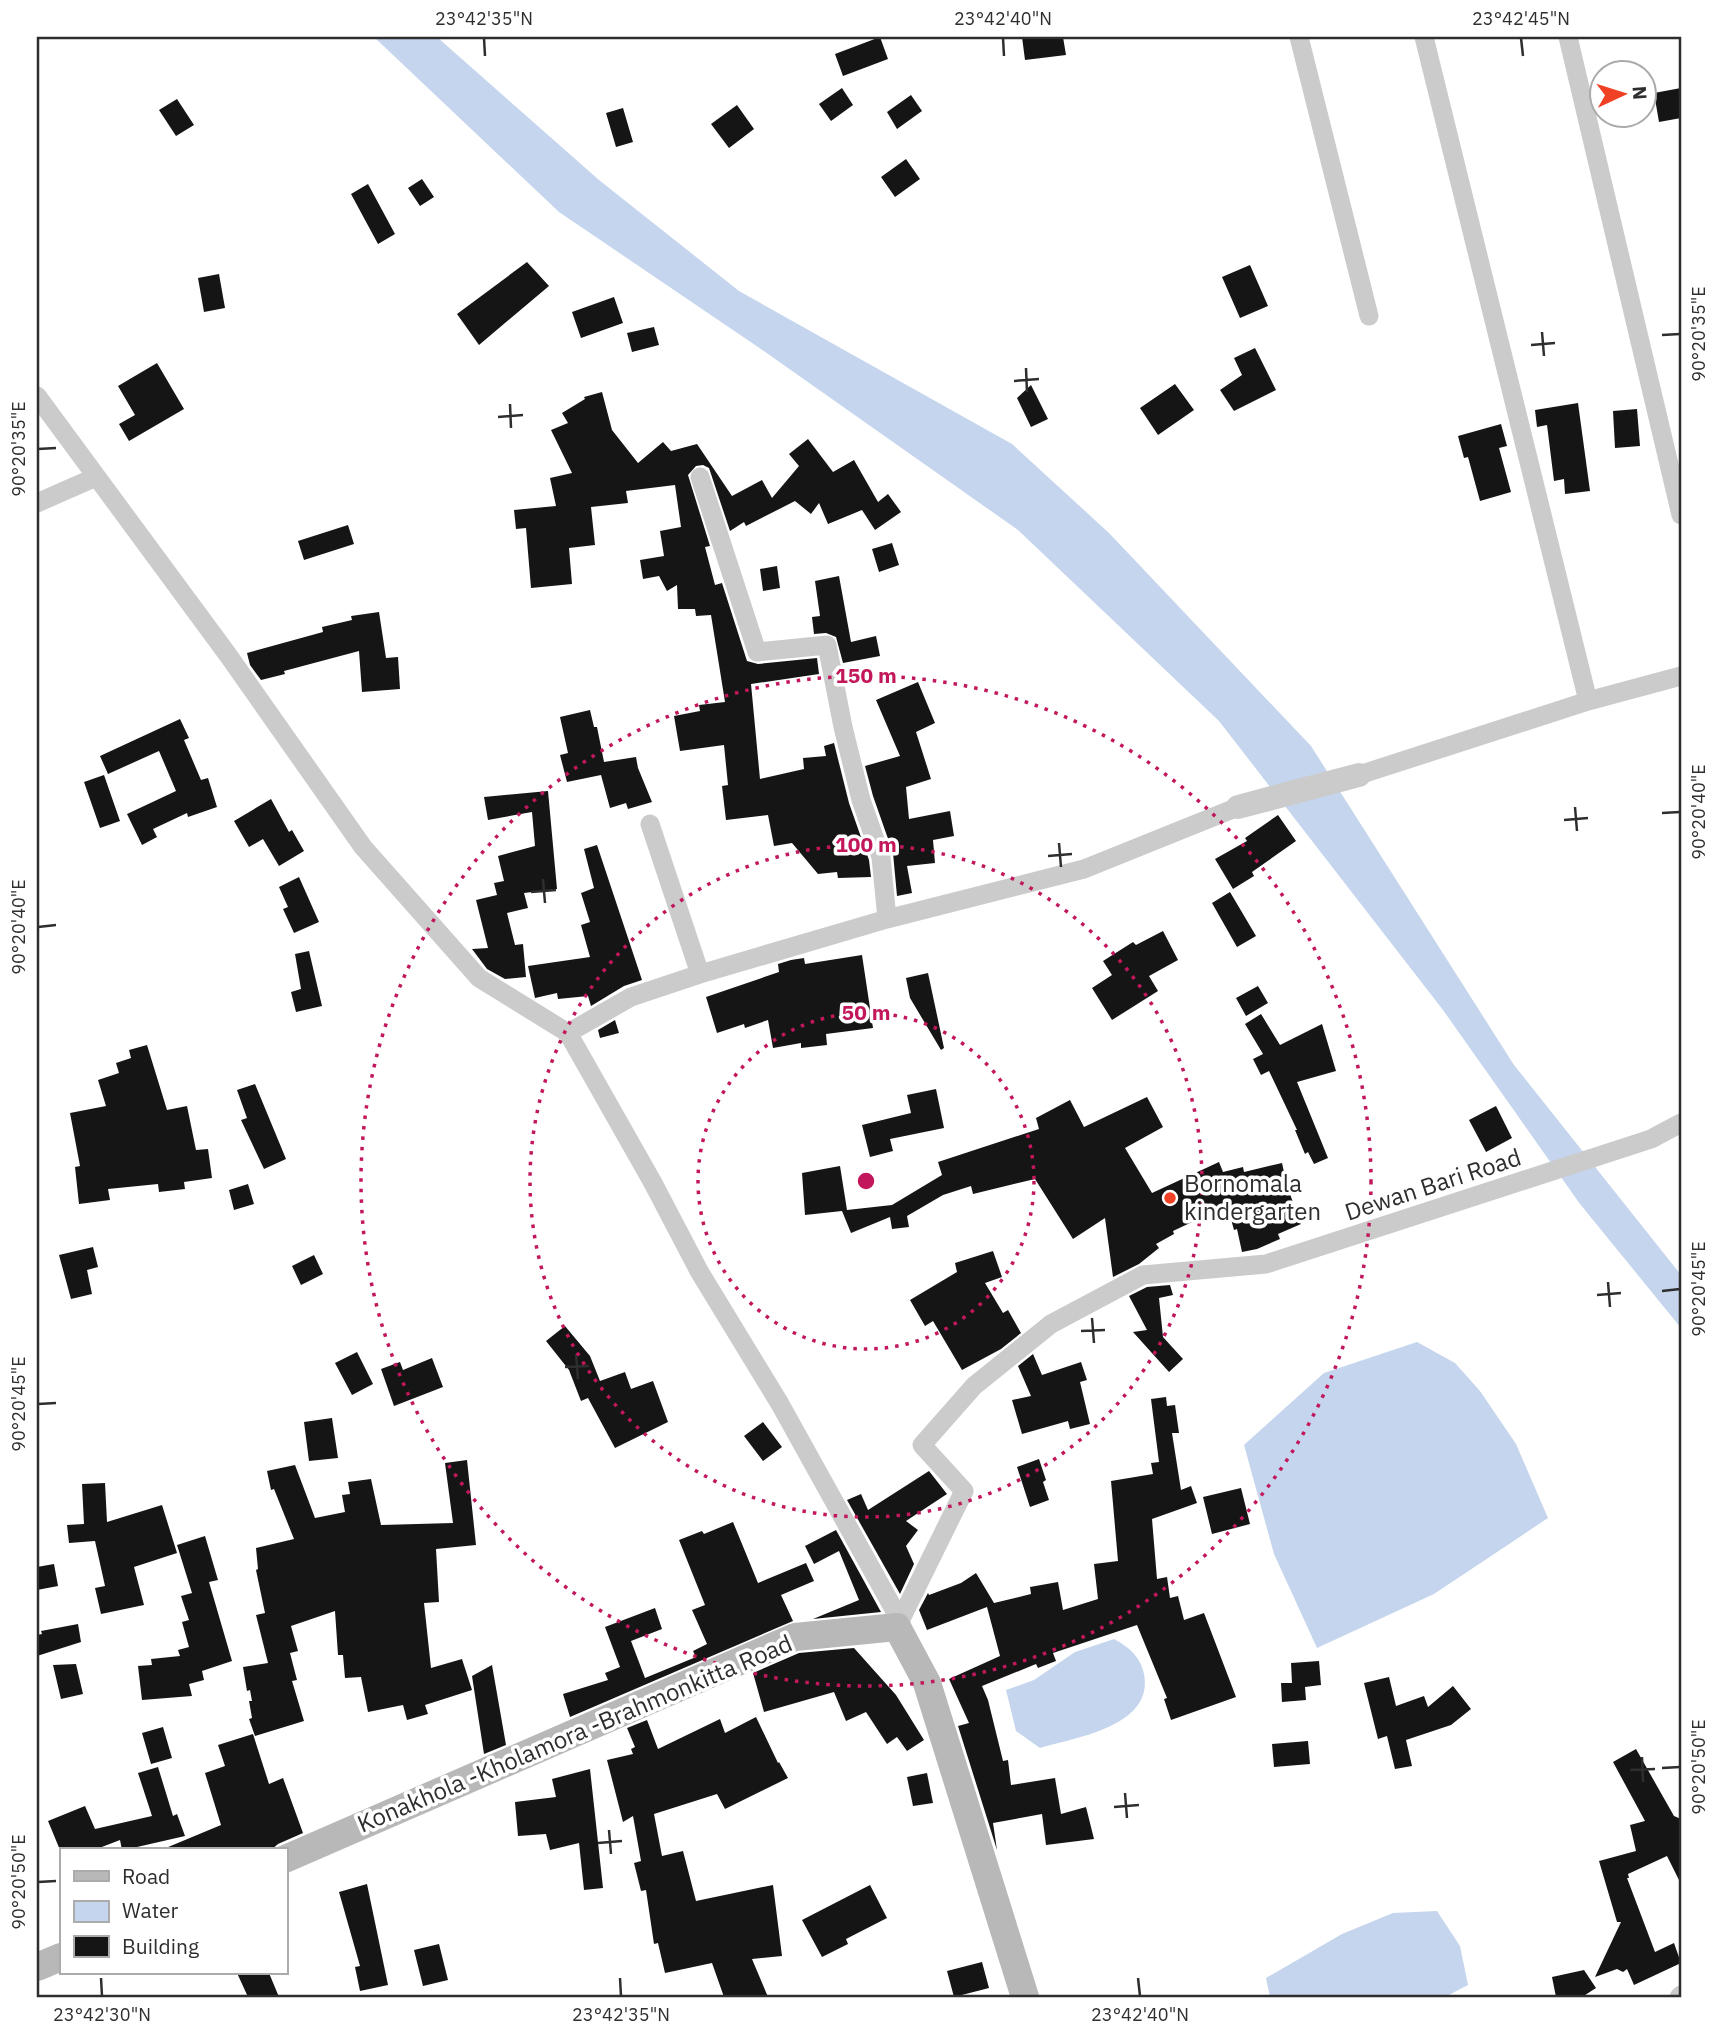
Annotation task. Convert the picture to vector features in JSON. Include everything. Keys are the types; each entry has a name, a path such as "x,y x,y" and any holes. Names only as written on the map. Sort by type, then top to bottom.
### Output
{"main road":[{"name":"Konakhola -Kholamora -Brahmonkitta Road","path":"287,1858 795,1637 899,1624"},
{"path":"899,1624 927,1683 1025,1997"},
{"path":"37,1967 60,1957"}],"street":[{"path":"1298,37 1369,316"},
{"path":"1424,37 1588,701"},
{"path":"1569,37 1681,515"},
{"path":"37,396 228,655 363,847 480,978 568,1033 653,1183 699,1271 780,1404 899,1624"},
{"path":"37,503 96,477"},
{"path":"699,477 757,652 827,645 861,800 881,857 887,919"},
{"path":"568,1033 631,998 700,974 887,919 1084,869 1238,807 1359,775 1588,701 1681,677"},
{"path":"650,824 700,974"},
{"name":"Dewan Bari Road","path":"899,1624 964,1491 922,1445 974,1386 1051,1324 1143,1275 1266,1264 1651,1139 1681,1123"}],"water":[{"path":"374,37 437,37 599,180 739,291 1012,444 1109,533 1311,746 1514,1065 1681,1275 1681,1328 1580,1204 1443,1010 1219,721 1018,530 758,347 559,212"},
{"path":"1417,1342 1455,1363 1480,1391 1516,1444 1548,1518 1434,1594 1317,1648 1274,1554 1244,1445 1324,1373"},
{"path":"1114,1639 1134,1653 1140,1662 1144,1674 1144,1692 1137,1706 1110,1726 1040,1748 1016,1731 1006,1690 1034,1680 1075,1652"},
{"path":"1437,1911 1460,1946 1468,1985 1445,1997 1270,1997 1266,1978 1342,1934 1393,1913"}],"building":[{"path":"880,37 888,59 843,76 835,54"},
{"path":"1022,37 1063,37 1066,55 1025,60"},
{"path":"842,88 853,105 831,121 819,104"},
{"path":"1681,88 1681,118 1659,122 1658,92"},
{"path":"911,95 922,111 897,129 887,112"},
{"path":"177,99 194,125 176,136 159,110"},
{"path":"737,105 754,129 729,148 711,124"},
{"path":"623,108 633,142 616,147 606,113"},
{"path":"906,159 920,179 895,197 881,177"},
{"path":"422,179 434,197 420,206 408,188"},
{"path":"368,184 395,234 378,244 351,194"},
{"path":"527,262 549,286 479,345 457,314"},
{"path":"1250,265 1268,306 1240,318 1222,277"},
{"path":"219,274 225,308 204,312 198,278"},
{"path":"614,297 623,323 581,338 572,312"},
{"path":"654,327 659,345 632,352 627,333"},
{"path":"1255,348 1276,390 1234,411 1220,390 1242,375 1234,358"},
{"path":"157,363 184,409 129,441 119,424 135,415 118,386"},
{"path":"1175,384 1194,410 1158,435 1140,408"},
{"path":"1031,385 1048,419 1031,427 1017,398"},
{"path":"602,392 612,430 638,463 663,442 671,451 697,444 732,496 762,480 772,498 799,466 789,454 808,439 833,472 854,460 878,502 888,494 901,512 875,530 862,510 828,524 819,503 811,514 795,501 746,526 744,522 730,531 709,468 696,466 688,475 710,546 705,547 715,585 722,583 747,661 758,664 817,658 819,674 751,684 760,779 804,769 803,758 826,756 824,746 834,743 849,803 869,860 871,877 838,878 837,872 818,874 792,843 774,846 768,815 726,820 722,786 728,785 724,745 680,751 674,716 700,711 699,705 725,702 711,615 696,616 695,609 678,609 677,585 667,591 659,576 643,579 640,560 664,556 660,531 681,527 675,485 626,491 628,503 591,507 595,545 569,548 572,584 531,588 526,528 516,529 514,510 556,506 550,478 572,473 551,430 568,423 562,413 585,399 584,397"},
{"path":"1578,403 1590,491 1565,494 1564,479 1554,481 1547,425 1537,427 1535,410"},
{"path":"1637,409 1640,446 1615,448 1613,411"},
{"path":"1501,424 1507,446 1499,448 1511,492 1480,501 1468,457 1464,458 1458,436"},
{"path":"348,525 354,544 304,560 298,541"},
{"path":"892,543 899,565 879,572 872,549"},
{"path":"777,566 780,588 763,591 760,569"},
{"path":"839,576 851,642 876,636 880,656 843,663 836,637 826,633 814,634 812,617 820,616 815,581"},
{"path":"379,612 386,658 398,657 400,689 362,692 359,651 284,671 285,674 261,680 250,665 247,653 323,632 322,627 352,620 351,616"},
{"path":"918,682 935,723 916,732 931,779 906,787 909,819 950,811 954,836 933,840 935,863 907,866 912,893 897,896 893,853 865,766 900,756 876,700"},
{"path":"590,710 594,727 597,727 604,762 636,757 652,802 628,809 626,803 610,808 601,775 567,782 560,755 568,753 560,717"},
{"path":"180,719 189,738 184,740 201,780 208,778 217,807 188,817 187,813 153,829 157,837 142,845 127,814 176,791 159,751 108,774 100,756"},
{"path":"104,775 120,821 100,828 84,782"},
{"path":"548,791 557,889 524,893 528,908 507,913 515,945 523,944 526,977 505,979 487,969 472,949 488,948 476,900 497,895 494,883 504,881 498,856 535,846 532,812 488,820 484,797"},
{"path":"271,799 289,832 292,830 304,851 279,866 263,839 249,847 234,821"},
{"path":"1278,815 1296,841 1252,872 1254,876 1233,889 1215,859 1247,841 1245,838"},
{"path":"597,845 642,980 624,986 591,1006 588,996 558,999 557,993 535,998 528,966 590,957 581,925 590,922 581,893 594,888 584,849"},
{"path":"299,877 319,922 294,933 283,909 288,907 279,887"},
{"path":"1230,892 1256,936 1237,947 1212,903"},
{"path":"1163,931 1178,960 1149,976 1158,991 1112,1020 1092,988 1112,975 1103,961 1133,942 1136,945"},
{"path":"309,951 322,1006 296,1012 291,992 301,989 295,954"},
{"path":"862,955 873,1028 826,1034 827,1045 801,1048 801,1043 773,1048 768,1020 717,1033 706,997 779,972 778,964 791,960 804,958 805,964"},
{"path":"928,973 944,1048 941,1050 910,998 906,978"},
{"path":"1258,986 1268,1003 1246,1016 1236,998"},
{"path":"1261,1014 1280,1045 1322,1024 1336,1071 1297,1082 1328,1158 1314,1164 1308,1152 1305,1154 1297,1130 1269,1071 1261,1075 1253,1059 1263,1054 1245,1024"},
{"path":"615,1020 619,1033 600,1038 598,1030"},
{"path":"147,1045 167,1110 187,1106 196,1150 208,1149 212,1178 184,1182 185,1189 159,1192 158,1184 108,1189 110,1200 79,1204 75,1167 80,1166 70,1113 106,1106 98,1080 119,1073 116,1063 131,1058 129,1050"},
{"path":"255,1084 286,1159 264,1169 241,1120 247,1118 237,1090"},
{"path":"936,1089 944,1128 890,1139 893,1151 870,1157 862,1125 911,1113 907,1095"},
{"path":"1147,1097 1163,1127 1125,1148 1152,1193 1219,1162 1223,1172 1243,1167 1244,1172 1282,1163 1301,1224 1278,1234 1280,1239 1242,1252 1237,1229 1234,1230 1229,1212 1226,1213 1224,1207 1173,1231 1174,1234 1156,1244 1159,1248 1139,1264 1113,1277 1105,1218 1073,1239 1035,1179 973,1194 971,1186 943,1195 907,1216 909,1227 892,1229 890,1217 851,1233 842,1211 805,1215 802,1173 840,1166 847,1210 892,1205 942,1175 938,1162 1039,1129 1036,1118 1070,1100 1084,1127"},
{"path":"1496,1106 1512,1138 1486,1152 1469,1120"},
{"path":"248,1184 254,1204 234,1210 229,1190"},
{"path":"93,1247 98,1267 87,1270 92,1294 71,1299 59,1255"},
{"path":"993,1251 1002,1277 985,1283 1003,1313 1008,1310 1021,1333 1001,1349 962,1370 933,1321 925,1326 910,1300 957,1272 955,1263"},
{"path":"314,1255 323,1274 301,1285 292,1266"},
{"path":"1170,1285 1173,1295 1159,1298 1163,1337 1183,1359 1169,1372 1133,1332 1147,1330 1129,1296 1147,1287"},
{"path":"565,1326 590,1356 600,1381 625,1372 631,1389 653,1381 668,1422 615,1448 588,1398 581,1401 569,1370 546,1341"},
{"path":"357,1352 373,1384 352,1395 335,1363"},
{"path":"1033,1354 1042,1375 1081,1362 1087,1380 1080,1382 1090,1424 1070,1429 1068,1421 1022,1434 1012,1400 1031,1396 1018,1366"},
{"path":"432,1358 443,1387 394,1406 381,1369 400,1362 403,1370"},
{"path":"1166,1397 1167,1406 1175,1405 1179,1433 1172,1433 1181,1490 1191,1486 1197,1503 1152,1519 1157,1579 1167,1577 1170,1598 1178,1596 1184,1620 1204,1613 1236,1697 1171,1720 1164,1699 1167,1698 1137,1625 1053,1653 1056,1661 1038,1668 1036,1664 982,1686 1003,1761 1008,1760 1011,1785 1055,1778 1061,1814 1086,1807 1094,1839 1046,1845 1042,1814 993,1823 997,1850 958,1726 969,1723 949,1679 1000,1656 987,1607 927,1630 919,1610 928,1593 929,1595 961,1583 976,1573 994,1603 1031,1594 1030,1587 1058,1582 1063,1610 1098,1599 1094,1564 1118,1561 1111,1481 1153,1474 1151,1463 1159,1462 1151,1399"},
{"path":"332,1418 338,1458 309,1461 304,1422"},
{"path":"763,1422 782,1447 763,1461 744,1436"},
{"path":"1039,1459 1049,1500 1030,1507 1017,1467"},
{"path":"467,1460 476,1545 436,1549 439,1602 424,1603 431,1668 462,1659 472,1690 425,1705 428,1714 407,1720 403,1705 368,1712 361,1677 345,1678 343,1655 338,1655 335,1611 291,1626 298,1651 290,1653 297,1680 292,1681 304,1721 255,1736 249,1719 252,1718 249,1701 252,1701 250,1690 247,1691 243,1667 268,1663 256,1615 265,1613 256,1570 256,1548 294,1539 274,1489 271,1490 267,1471 295,1465 315,1518 345,1512 342,1495 350,1494 348,1482 371,1479 381,1525 453,1523 445,1463"},
{"path":"929,1471 947,1494 906,1521 918,1530 906,1546 914,1564 900,1594 847,1500 861,1494 868,1510"},
{"path":"105,1483 107,1522 162,1505 177,1553 134,1567 144,1605 101,1614 95,1588 105,1586 95,1541 69,1543 67,1525 84,1524 82,1484"},
{"path":"1241,1488 1250,1524 1212,1534 1203,1497"},
{"path":"733,1522 758,1583 806,1563 814,1581 781,1595 793,1621 570,1717 563,1694 608,1680 605,1673 620,1667 605,1627 655,1608 662,1629 631,1641 645,1678 696,1657 693,1651 707,1644 692,1610 705,1605 679,1540 702,1531 704,1534"},
{"path":"836,1530 881,1612 813,1619 859,1600 839,1551 814,1564 805,1546"},
{"path":"205,1536 218,1580 209,1582 232,1661 202,1671 204,1680 189,1684 192,1696 142,1700 138,1666 152,1665 151,1659 180,1656 178,1650 189,1647 182,1622 189,1620 181,1596 192,1593 177,1545"},
{"path":"54,1564 58,1586 37,1590 37,1567"},
{"path":"78,1624 81,1642 37,1656 37,1635 42,1634 41,1631"},
{"path":"854,1648 896,1695 924,1740 907,1751 897,1737 887,1744 866,1712 846,1721 834,1692 764,1712 753,1673 799,1653"},
{"path":"1319,1661 1321,1685 1305,1687 1306,1700 1282,1702 1281,1683 1292,1683 1291,1663"},
{"path":"76,1664 83,1694 61,1699 53,1665"},
{"path":"492,1665 506,1745 484,1754 472,1676"},
{"path":"1389,1677 1396,1706 1424,1696 1428,1707 1453,1686 1471,1709 1451,1725 1406,1740 1412,1766 1395,1769 1387,1736 1378,1739 1364,1683"},
{"path":"756,1717 788,1778 725,1809 717,1794 654,1814 662,1856 683,1851 696,1901 773,1885 782,1956 752,1959 768,1997 724,1997 712,1963 665,1973 658,1943 654,1944 646,1890 641,1891 634,1863 641,1861 633,1816 623,1822 607,1760 633,1754 631,1749 635,1747 627,1728 647,1720 658,1749 720,1719 725,1733"},
{"path":"163,1727 172,1758 151,1764 142,1733"},
{"path":"253,1734 269,1784 283,1778 303,1833 273,1848 166,1848 221,1825 205,1773 225,1766 218,1745"},
{"path":"1308,1741 1310,1764 1274,1767 1272,1744"},
{"path":"1636,1749 1674,1816 1681,1819 1681,1884 1667,1856 1628,1874 1627,1878 1655,1952 1674,1943 1681,1963 1634,1985 1627,1969 1623,1972 1617,1969 1595,1977 1621,1922 1617,1922 1599,1861 1636,1851 1630,1825 1645,1821 1613,1762"},
{"path":"158,1767 173,1816 177,1814 185,1836 133,1848 122,1848 120,1840 99,1848 60,1850 48,1821 85,1806 95,1829 152,1816 138,1773"},
{"path":"590,1769 603,1888 584,1890 579,1843 550,1850 546,1834 518,1836 515,1802 556,1797 552,1779"},
{"path":"927,1773 933,1803 913,1806 907,1777"},
{"path":"367,1884 388,1985 360,1991 355,1967 360,1966 339,1892"},
{"path":"870,1885 887,1918 846,1939 848,1944 822,1957 802,1920"},
{"path":"439,1944 448,1980 423,1986 414,1950"},
{"path":"982,1962 989,1988 954,1997 947,1971"},
{"path":"1584,1970 1596,1988 1582,1997 1556,1997 1552,1977"},
{"path":"237,1974 269,1974 279,1997 248,1997"}],"place":[{"name":"Bornomala kindergarten","path":"1170,1198"}]}
